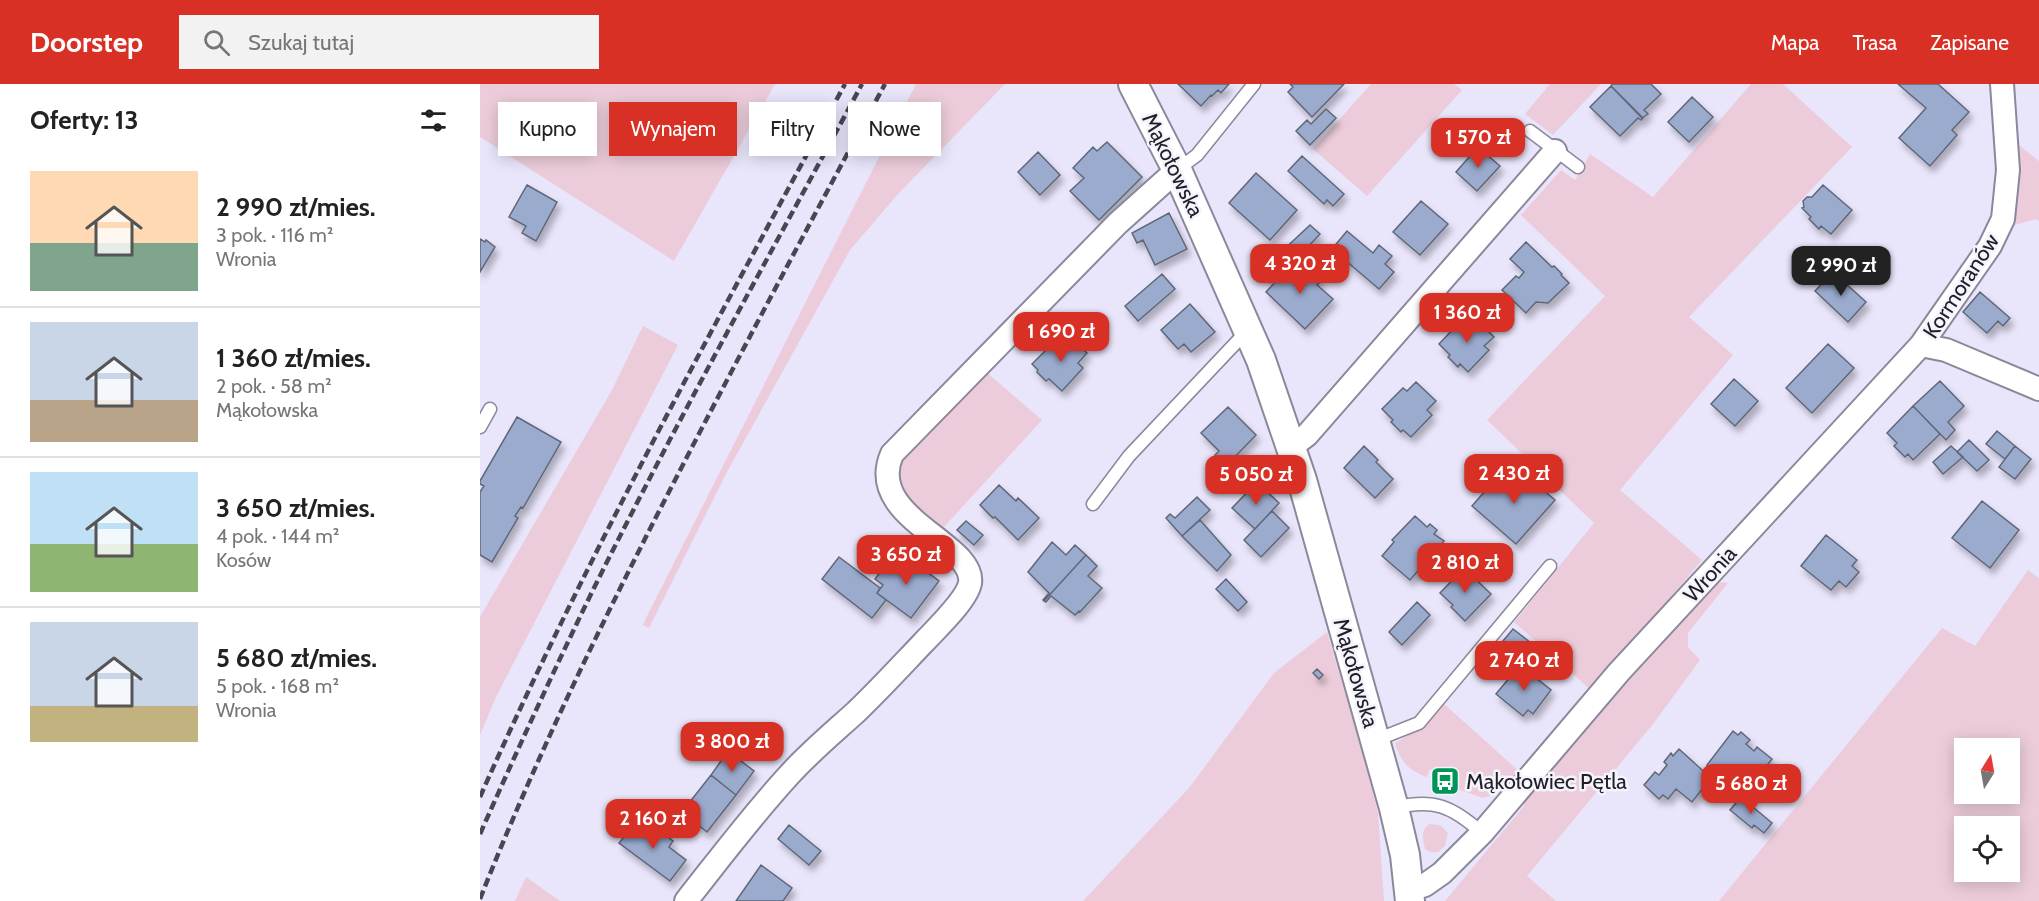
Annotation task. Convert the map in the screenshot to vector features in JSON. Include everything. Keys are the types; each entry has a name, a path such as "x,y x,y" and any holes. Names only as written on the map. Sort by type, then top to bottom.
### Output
{"street":[{"name":"Mąkołowska","path":"1132,84 1177,170 1248,330 1292,447 1394,808 1410,895"},
{"name":"Kormoranów","path":"1922,345 1990,246 2003,219 2008,170 2002,84"},
{"path":"1292,447 1307,435 1555,151"},
{"path":"686,901 790,773 859,709 925,640 963,597 970,585 970,573 962,560 909,515 888,487 886,471 892,454 1118,223 1177,170"},
{"path":"1922,345 1946,350 2039,389"},
{"name":"Wronia","path":"1410,895 1442,873 1482,833 1619,672 1922,345"}],"lane":[{"path":"1177,170 1197,155 1254,84"},
{"path":"1530,131 1578,167"},
{"path":"1093,504 1129,456 1248,330"},
{"path":"480,427 490,409"},
{"path":"1376,740 1419,723 1550,566"},
{"path":"1394,808 1413,803 1428,803 1453,810 1482,833"}],"shaded area":[{"path":"480,84 775,84 765,102 749,102 749,130 737,151 737,102 609,102 609,156 734,156 674,261 510,156 597,156 597,102 498,102 498,149 480,137"},
{"path":"916,84 1005,84 941,150 941,102 907,102"},
{"path":"1371,84 1454,84 1462,90 1367,196 1313,149"},
{"path":"1550,84 1601,84 1553,135 1525,114"},
{"path":"1751,84 1783,84 1852,147 1689,317 1733,355 1620,490 1702,560 1591,690 1514,622 1594,523 1487,420 1605,296 1521,215 1561,170 1575,180 1590,154 1653,197"},
{"path":"2016,143 2039,161 2039,221 2036,219 2015,225"},
{"path":"880,156 935,156 898,194 850,250 727,472 649,628 643,625"},
{"path":"643,326 678,345 496,697 480,735 480,617 612,390"},
{"path":"985,371 1042,420 942,529 902,497 895,467"},
{"path":"2028,570 2039,578 2039,901 1719,901 1942,628 1975,646"},
{"path":"1716,582 1728,583 1688,633 1688,647 1700,660 1653,724 1527,876 1556,901 1445,901 1524,806 1521,802 1671,628"},
{"path":"1327,632 1364,756 1378,813 1384,901 1083,901 1189,788 1274,673"},
{"path":"1443,703 1520,772 1505,788 1499,784 1489,796 1483,798 1449,786 1451,777 1430,769 1427,777 1421,775 1403,760 1395,743 1418,730"},
{"path":"1429,824 1440,825 1448,833 1445,846 1438,852 1425,849 1423,832"},
{"path":"526,877 560,901 515,901"}],"building":[{"path":"1178,84 1229,84 1221,93 1218,90 1211,95 1201,106"},
{"path":"1290,84 1344,84 1312,117 1288,92 1293,87"},
{"path":"1612,84 1651,84 1661,94 1644,110 1648,114 1642,118 1611,86"},
{"path":"1898,84 1938,84 1969,112 1952,130 1957,135 1930,166 1899,138 1926,108"},
{"path":"1611,86 1643,118 1641,120 1638,118 1620,136 1590,107"},
{"path":"1692,97 1713,117 1689,142 1668,122"},
{"path":"1326,109 1336,118 1310,145 1296,131 1307,120 1311,124"},
{"path":"1107,142 1142,177 1099,220 1070,191 1084,178 1073,168 1093,147 1097,151"},
{"path":"1478,147 1500,166 1477,191 1456,172"},
{"path":"1038,152 1060,175 1040,195 1018,172"},
{"path":"1302,156 1344,194 1333,206 1327,200 1324,204 1288,171"},
{"path":"1256,173 1297,210 1270,240 1229,203"},
{"path":"527,185 557,202 536,241 522,233 526,226 509,217"},
{"path":"1823,185 1852,210 1831,234 1821,226 1819,229 1802,208 1804,207 1803,201 1807,197 1812,197"},
{"path":"1421,201 1448,224 1420,255 1393,232"},
{"path":"1169,213 1187,249 1155,265 1143,240 1137,243 1132,233"},
{"path":"1310,225 1320,234 1274,283 1264,274 1281,256 1279,254"},
{"path":"1347,231 1373,253 1379,245 1392,256 1385,264 1394,272 1379,289 1332,249"},
{"path":"480,239 485,242 486,240 495,247 480,272"},
{"path":"1526,242 1552,267 1554,266 1569,283 1548,303 1536,302 1526,313 1502,290 1516,276 1519,278 1524,272 1510,259"},
{"path":"1293,263 1309,277 1313,274 1321,281 1317,285 1333,299 1305,329 1266,292"},
{"path":"1833,272 1866,302 1848,322 1815,291"},
{"path":"1162,274 1175,289 1138,321 1125,306"},
{"path":"1980,292 2010,318 2003,326 1998,321 1987,333 1963,312"},
{"path":"1190,304 1215,332 1191,352 1184,344 1178,349 1161,330"},
{"path":"1473,316 1494,337 1484,346 1489,350 1468,372 1460,364 1458,367 1439,344 1460,322 1463,326"},
{"path":"1068,335 1087,353 1078,363 1083,368 1062,391 1049,379 1046,381 1032,364 1055,341 1059,345"},
{"path":"1828,344 1854,368 1812,413 1786,388"},
{"path":"1734,379 1758,401 1735,426 1711,404"},
{"path":"1940,381 1964,406 1948,422 1955,430 1946,440 1913,406"},
{"path":"1416,382 1436,401 1427,410 1432,415 1411,437 1403,430 1401,432 1382,409 1403,388 1407,391"},
{"path":"1913,406 1940,434 1913,460 1908,454 1905,457 1894,446 1897,443 1887,433"},
{"path":"1228,407 1256,435 1227,465 1221,465 1215,460 1215,455 1219,451 1201,433"},
{"path":"517,417 561,442 523,508 521,507 515,516 518,518 492,562 480,555 480,492 484,486 480,484 480,481"},
{"path":"1997,431 2015,446 2005,459 1986,444"},
{"path":"1969,440 1989,460 1977,471 1957,452"},
{"path":"1364,446 1393,479 1375,498 1344,468"},
{"path":"1951,446 1963,457 1943,474 1933,462"},
{"path":"2015,446 2031,459 2015,479 1999,467"},
{"path":"1518,468 1555,500 1516,544 1472,506 1492,483 1499,489"},
{"path":"1257,482 1279,503 1255,529 1232,508"},
{"path":"999,485 1016,501 1018,498 1039,518 1018,540 980,505"},
{"path":"1197,497 1210,510 1182,536 1166,518 1170,514 1175,518"},
{"path":"1982,501 2019,530 1990,568 1952,538"},
{"path":"1272,511 1289,528 1261,557 1244,540"},
{"path":"1415,516 1427,527 1430,524 1437,530 1434,534 1444,541 1410,580 1382,556 1394,542 1392,540"},
{"path":"1200,520 1231,555 1217,571 1182,536"},
{"path":"966,521 983,535 974,545 957,530"},
{"path":"1826,535 1857,560 1852,566 1859,572 1846,587 1839,581 1831,590 1801,566"},
{"path":"1052,542 1066,555 1075,545 1086,555 1044,601 1049,593 1028,572"},
{"path":"1086,555 1097,566 1088,576 1102,588 1075,615 1051,596 1046,602 1044,601"},
{"path":"906,556 939,581 911,618 877,593 883,585 875,579 886,564 895,571"},
{"path":"839,557 880,588 877,593 886,600 872,618 822,579"},
{"path":"1464,568 1491,594 1465,621 1440,593"},
{"path":"1226,579 1247,602 1238,611 1216,589"},
{"path":"1417,602 1430,615 1402,645 1389,632"},
{"path":"1513,629 1535,646 1514,672 1492,654"},
{"path":"1520,665 1551,690 1533,714 1528,710 1523,716 1496,694"},
{"path":"1317,669 1323,675 1319,679 1313,673"},
{"path":"1733,731 1738,735 1741,732 1750,740 1746,744 1754,751 1757,747 1772,759 1761,773 1758,770 1754,775 1745,768 1739,775 1728,767 1721,776 1707,765"},
{"path":"1679,749 1711,778 1692,802 1676,789 1668,799 1663,795 1659,799 1644,785 1655,772 1659,775 1667,765 1664,762 1671,753 1673,756"},
{"path":"728,751 754,771 736,795 711,775"},
{"path":"711,775 736,795 707,832 682,812"},
{"path":"1741,797 1772,823 1764,833 1754,825 1752,828 1730,810"},
{"path":"636,822 651,834 656,828 673,841 669,847 686,860 670,881 619,843"},
{"path":"789,825 821,851 809,865 778,839"},
{"path":"761,865 792,888 783,901 736,901"}],"railway":[{"path":"480,797 521,706 609,526 845,84"},
{"path":"480,834 563,652 624,528 862,84"},
{"path":"480,899 547,741 621,586 725,384 885,84"}],"place":[{"name":"Mąkołowiec Pętla","path":"1445,781"}]}
